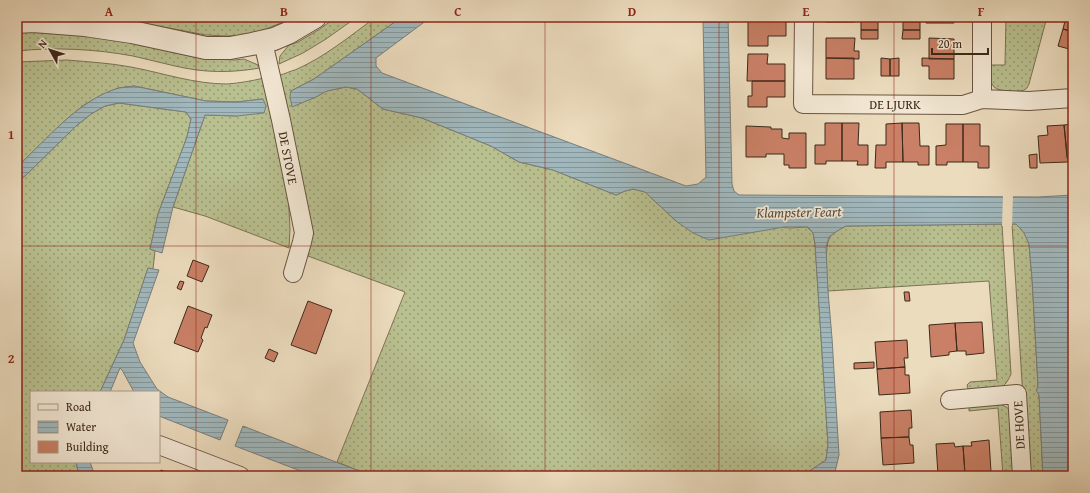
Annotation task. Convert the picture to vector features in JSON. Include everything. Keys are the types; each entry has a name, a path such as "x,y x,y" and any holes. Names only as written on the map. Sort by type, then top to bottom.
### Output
{"street":[{"path":"17,22 33,21 85,25 132,32 206,48 230,48 263,42 288,33 314,17"},
{"name":"DE LJURK","path":"804,17 803,104 963,105 982,99 1029,101 1073,98"},
{"path":"982,17 982,99"},
{"name":"DE STOVE","path":"263,42 304,233 292,273"},
{"name":"DE HOVE","path":"950,400 1017,394 1022,476"},
{"path":"160,445 240,476"}],"green space":[{"path":"110,17 292,17 284,22 250,35 226,36 206,35"},
{"path":"336,17 357,17 303,53 279,64 280,56 289,45 298,42 320,29"},
{"path":"376,17 402,17 314,79 291,91 292,106 316,97 326,91 346,87 357,89 383,109 422,118 491,146 519,162 553,170 616,195 633,189 645,192 676,221 791,228 807,227 813,233 815,244 828,444 826,460 808,472 757,476 372,476 337,462 405,292 308,256 311,230 280,75 295,70 317,59"},
{"path":"1006,17 1047,17 1029,84 1026,89 1020,91 1005,91 997,89 992,85 991,80 991,65 1005,65"},
{"path":"17,32 53,32 91,36 123,41 190,56 213,59 244,59 258,65 260,68 238,71 207,71 170,65 133,56 104,52 75,49 17,51"},
{"path":"67,60 143,69 215,84 236,83 264,78 288,192 290,229 289,248 205,216 173,207 205,115 237,116 263,99 237,102 206,101 134,86 118,88 84,105 68,118 17,167 17,62"},
{"path":"119,103 186,112 191,119 187,137 158,214 150,249 155,251 153,269 148,268 124,340 100,391 30,391 30,463 76,463 80,476 17,476 17,182 76,126 91,114 105,106"},
{"path":"1002,224 1011,374 1002,387 975,390 968,389 967,385 970,382 997,380 989,281 828,291 826,263 828,241 833,234 846,226"},
{"path":"1012,224 1016,224 1020,228 1025,234 1029,244 1043,476 1028,476"},
{"path":"995,403 1006,407 1011,412 1016,476 1003,476 998,408 969,411 969,407"}],"water":[{"name":"Klampster Feart","path":"402,17 431,17 376,58 376,66 382,73 686,186 698,184 706,177 703,17 728,17 732,184 734,191 739,195 1038,197 1073,195 1073,476 1043,476 1039,395 1036,390 1038,385 1029,244 1024,233 1016,224 1009,224 846,226 829,237 826,247 828,291 839,455 834,476 757,476 808,472 826,460 828,444 815,244 813,233 808,227 784,227 709,240 693,233 676,221 645,192 633,189 616,195 553,170 519,162 491,146 422,118 383,109 357,89 346,87 327,91 292,107 290,96 291,91 314,79"},
{"path":"134,86 206,101 237,102 263,99 266,106 264,113 237,116 205,115 173,207 162,253 150,249 158,214 187,137 191,119 186,112 119,103 105,106 91,114 76,126 17,182 17,167 51,133 77,111 104,93 119,88"},
{"path":"148,268 159,270 133,343 140,362 160,391 133,391 120,368 110,391 100,391 124,340"},
{"path":"160,391 168,397 228,420 220,440 160,416"},
{"path":"243,426 372,476 314,476 235,446"},
{"path":"76,463 90,463 95,476 80,476"}],"pier":[{"path":"1003,195 1013,195 1012,226 1002,226"}],"building":[{"path":"748,17 785,17 786,19 748,19"},
{"path":"826,17 855,17 855,22 826,22"},
{"path":"926,17 954,17 954,23 926,23"},
{"path":"1066,17 1073,17 1073,32 1063,29"},
{"path":"748,19 786,19 786,36 768,36 768,46 748,46"},
{"path":"861,21 878,21 878,30 861,30"},
{"path":"903,22 920,22 920,30 903,30"},
{"path":"1063,29 1073,32 1073,50 1058,46"},
{"path":"861,30 878,30 878,39 861,39"},
{"path":"903,30 920,30 920,39 902,39"},
{"path":"826,38 855,38 854,51 859,51 859,59 826,58"},
{"path":"929,38 954,39 954,59 929,59"},
{"path":"748,54 768,54 767,64 785,64 785,81 747,81"},
{"path":"826,58 854,58 854,79 826,79"},
{"path":"881,58 890,59 890,76 881,76"},
{"path":"899,58 899,76 890,76 890,59"},
{"path":"922,58 954,59 954,79 929,79 929,66 922,66"},
{"path":"752,81 785,81 785,97 767,97 767,107 748,107 748,96 752,96"},
{"path":"825,123 842,123 842,161 826,161 826,164 815,164 815,145 825,145"},
{"path":"842,123 859,123 858,145 868,145 868,165 857,165 858,161 842,161"},
{"path":"902,123 903,162 886,162 886,168 875,168 876,145 886,145 886,124"},
{"path":"902,123 919,123 920,146 929,146 929,165 918,165 918,162 903,162"},
{"path":"946,124 963,124 963,162 947,162 947,165 936,165 936,146 946,145"},
{"path":"963,124 980,124 980,146 989,146 989,168 978,168 978,162 963,162"},
{"path":"1073,124 1073,158 1067,158 1064,125"},
{"path":"1064,125 1068,162 1040,163 1038,136 1048,135 1047,126"},
{"path":"746,126 782,129 782,138 789,139 789,133 806,133 806,168 789,168 789,165 784,165 784,154 766,154 766,157 746,157"},
{"path":"1037,154 1037,168 1030,168 1029,155"},
{"path":"193,260 209,266 202,282 187,276"},
{"path":"180,281 184,282 181,290 177,288"},
{"path":"904,292 909,292 910,301 905,301"},
{"path":"308,301 332,310 316,354 291,345"},
{"path":"188,306 212,315 207,328 205,327 201,338 203,340 198,352 174,343"},
{"path":"982,322 984,353 966,355 966,351 957,351 955,323"},
{"path":"955,323 957,351 949,352 949,355 931,357 929,325"},
{"path":"907,340 908,358 904,358 905,367 877,369 875,342"},
{"path":"269,349 278,353 274,362 265,358"},
{"path":"874,362 874,368 854,369 854,363"},
{"path":"905,367 905,375 909,375 910,393 879,395 877,369"},
{"path":"911,410 912,428 909,428 909,437 881,438 880,412"},
{"path":"909,437 910,445 913,445 914,463 883,465 881,438"},
{"path":"989,440 991,472 965,474 963,446 972,446 971,442"},
{"path":"954,443 955,447 963,446 965,474 938,475 936,444"},
{"path":"161,470 177,476 158,476"}]}
